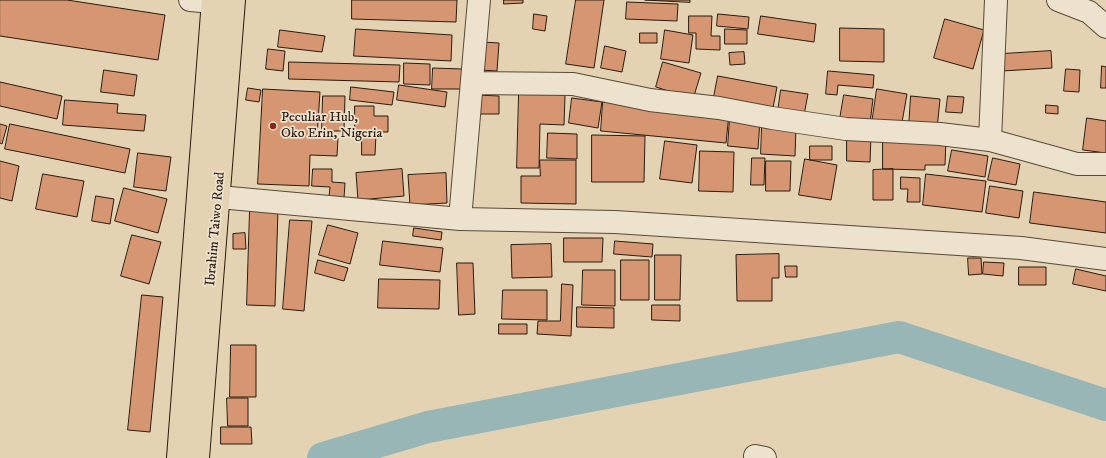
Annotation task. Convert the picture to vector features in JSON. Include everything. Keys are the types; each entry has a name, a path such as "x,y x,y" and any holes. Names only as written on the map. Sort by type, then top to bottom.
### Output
{"highway":[{"name":"Ibrahim Taiwo Road","path":"198,458 219,197 220,0"},
{"name":"Ibrahim Taiwo Road","path":"178,458 220,0"}],"street":[{"path":"190,0 220,0"},
{"path":"460,219 479,0"},
{"path":"990,140 996,0"},
{"path":"1058,0 1089,12 1106,27"},
{"path":"472,83 573,84 650,100 719,108 772,118 846,129 940,134 990,140 1077,164 1106,164"},
{"path":"219,197 460,219 615,222 1021,248 1106,259"}],"building":[{"path":"0,0 67,0 165,15 158,60 0,36"},
{"path":"352,0 457,0 456,22 352,19"},
{"path":"504,0 523,0 523,3 504,4"},
{"path":"576,0 604,0 594,68 566,64"},
{"path":"645,0 690,0 690,2"},
{"path":"627,2 678,4 677,21 626,19"},
{"path":"534,14 547,16 545,31 533,29"},
{"path":"718,14 749,17 748,29 717,26"},
{"path":"689,16 712,16 711,36 720,36 720,50 696,49 696,33 689,33"},
{"path":"761,16 816,24 814,42 758,34"},
{"path":"945,19 984,30 973,69 934,58"},
{"path":"840,28 884,29 884,62 840,61"},
{"path":"356,29 452,35 451,61 354,56"},
{"path":"725,29 747,30 747,44 725,44"},
{"path":"280,30 325,36 322,52 278,47"},
{"path":"665,30 693,35 689,63 661,59"},
{"path":"640,33 657,33 657,43 640,43"},
{"path":"482,42 499,43 497,71 480,70"},
{"path":"605,46 626,51 622,72 601,68"},
{"path":"268,49 285,51 283,71 266,69"},
{"path":"1051,51 1052,68 1002,71 1002,54"},
{"path":"744,52 745,64 730,65 729,53"},
{"path":"289,62 400,65 399,82 289,79"},
{"path":"663,62 701,73 693,99 656,87"},
{"path":"404,63 430,64 430,85 404,84"},
{"path":"1102,66 1106,67 1106,88 1101,88"},
{"path":"433,68 462,69 462,89 432,89"},
{"path":"1066,69 1080,70 1079,92 1064,91"},
{"path":"104,70 137,75 134,96 101,92"},
{"path":"828,71 874,75 873,88 838,85 837,95 826,94"},
{"path":"718,76 777,87 772,113 713,102"},
{"path":"0,82 62,96 57,119 0,106"},
{"path":"399,85 447,92 445,107 397,100"},
{"path":"351,87 394,92 392,105 350,100"},
{"path":"248,88 261,90 259,102 246,100"},
{"path":"263,89 320,92 317,137 338,138 337,156 310,155 309,186 258,184"},
{"path":"877,89 907,94 901,128 872,123"},
{"path":"781,90 808,94 804,115 778,111"},
{"path":"519,93 565,95 564,125 540,124 539,168 517,168"},
{"path":"477,95 499,96 499,114 477,114"},
{"path":"844,95 873,99 870,123 840,119"},
{"path":"323,96 345,96 344,131 322,131"},
{"path":"911,96 940,99 937,129 909,127"},
{"path":"948,96 964,97 962,113 946,112"},
{"path":"572,98 602,102 598,128 569,123"},
{"path":"65,100 118,104 117,113 146,115 144,131 63,125"},
{"path":"603,102 729,114 726,143 601,131"},
{"path":"1046,105 1058,106 1058,114 1046,113"},
{"path":"355,106 374,106 374,116 388,116 388,132 355,132"},
{"path":"730,118 760,120 758,149 728,146"},
{"path":"1087,118 1106,121 1106,153 1083,150"},
{"path":"0,124 7,126 2,144 0,143"},
{"path":"10,124 130,149 125,173 5,149"},
{"path":"762,126 796,127 795,156 761,154"},
{"path":"362,133 376,134 375,155 362,155"},
{"path":"548,133 577,134 577,159 547,158"},
{"path":"592,135 645,136 644,182 592,182"},
{"path":"847,135 871,136 870,162 847,161"},
{"path":"883,139 946,140 945,165 925,165 925,170 883,169"},
{"path":"665,141 697,145 692,183 660,179"},
{"path":"810,146 832,146 832,160 810,160"},
{"path":"952,150 988,156 985,177 948,171"},
{"path":"700,151 734,152 733,192 699,191"},
{"path":"138,153 171,157 166,191 134,187"},
{"path":"752,158 765,158 764,185 751,185"},
{"path":"993,158 1020,164 1016,185 988,180"},
{"path":"805,159 837,165 831,200 799,195"},
{"path":"540,160 576,160 576,204 521,203 521,176 540,176"},
{"path":"0,161 19,166 12,201 0,198"},
{"path":"766,161 791,161 790,191 766,191"},
{"path":"313,169 332,169 332,182 345,183 344,198 329,197 330,187 312,186"},
{"path":"402,169 404,196 358,200 356,173"},
{"path":"893,169 893,200 873,200 873,170"},
{"path":"446,173 447,203 410,205 408,175"},
{"path":"43,174 84,181 77,217 36,209"},
{"path":"926,174 986,181 982,212 923,205"},
{"path":"901,177 920,178 920,202 907,202 908,189 901,189"},
{"path":"990,186 1023,191 1019,218 986,213"},
{"path":"124,188 167,199 158,233 115,221"},
{"path":"1034,192 1106,202 1106,233 1030,223"},
{"path":"96,196 114,199 110,224 92,221"},
{"path":"250,209 278,210 275,306 247,305"},
{"path":"290,220 312,221 304,311 283,309"},
{"path":"328,225 358,233 350,264 319,255"},
{"path":"414,228 442,232 441,240 413,236"},
{"path":"245,233 246,249 233,249 233,234"},
{"path":"132,235 161,242 149,284 121,276"},
{"path":"564,238 603,238 602,262 564,262"},
{"path":"383,241 443,248 440,272 380,265"},
{"path":"615,241 653,244 652,257 614,254"},
{"path":"551,244 552,277 512,278 511,245"},
{"path":"779,254 779,278 772,278 772,301 737,301 736,255"},
{"path":"655,255 681,255 680,300 655,300"},
{"path":"968,258 981,258 982,274 969,275"},
{"path":"318,260 348,268 344,281 315,273"},
{"path":"621,260 649,260 649,300 621,300"},
{"path":"984,262 1004,263 1003,276 983,274"},
{"path":"457,263 473,263 475,314 459,315"},
{"path":"785,266 797,266 797,277 786,277"},
{"path":"1019,267 1046,267 1046,285 1019,285"},
{"path":"1076,269 1106,276 1106,291 1073,284"},
{"path":"583,270 615,270 615,306 582,305"},
{"path":"379,279 440,280 439,309 378,308"},
{"path":"562,284 573,285 571,336 537,334 538,321 560,321"},
{"path":"503,290 547,290 547,320 502,319"},
{"path":"142,295 163,297 150,432 128,430"},
{"path":"652,305 680,305 680,321 652,320"},
{"path":"577,307 614,308 614,328 577,327"},
{"path":"499,324 527,324 527,334 499,334"},
{"path":"231,345 256,345 256,397 230,397"},
{"path":"227,398 248,398 248,426 228,426"},
{"path":"221,427 251,427 252,444 221,444"}],"waterway":[{"path":"323,458 428,427 899,337 1106,405"}],"place":[{"name":"Peculiar Hub, Oko Erin, Nigeria","path":"273,126"}]}
